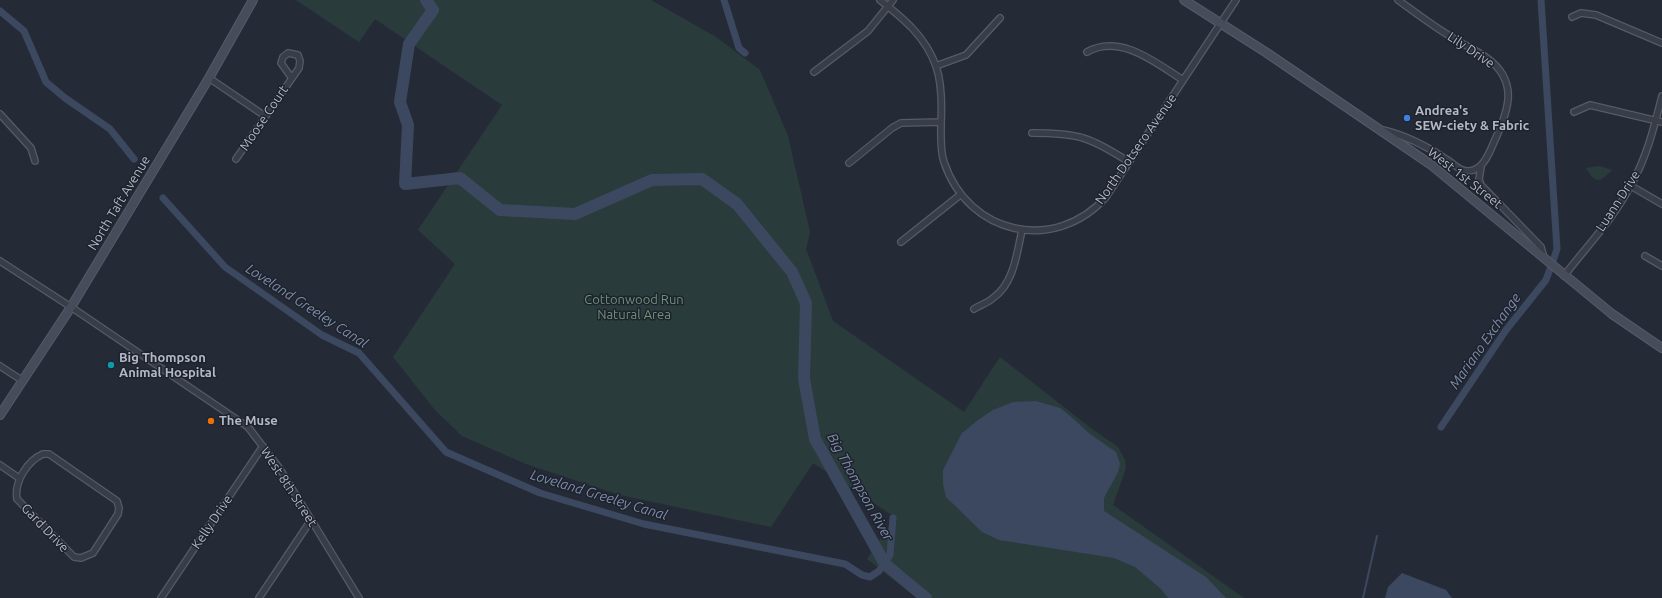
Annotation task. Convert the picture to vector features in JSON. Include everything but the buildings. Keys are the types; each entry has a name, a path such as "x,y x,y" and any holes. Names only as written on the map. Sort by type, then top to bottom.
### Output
{"main road":[{"name":"North Taft Avenue","path":"0,415 71,307 209,78 253,0"},
{"name":"West 1st Street","path":"1184,0 1220,24 1267,52 1454,182 1564,276 1624,323 1662,348"}],"street":[{"name":"North Dotsero Avenue","path":"880,0 910,24 921,37 936,66 940,85 943,161 953,185 960,195 976,211 988,218 1002,225 1022,230 1037,231 1058,228 1077,221 1089,214 1106,197 1236,0"},
{"path":"814,72 868,31 893,0"},
{"name":"Lily Drive","path":"1398,0 1451,37 1486,58 1499,70 1503,77 1508,92 1508,109 1492,147 1481,167"},
{"path":"1572,18 1581,13 1596,15 1662,43"},
{"path":"936,66 966,55 1000,18"},
{"path":"1087,52 1095,48 1113,45 1150,59 1183,80"},
{"name":"Moose Court","path":"236,159 291,77"},
{"path":"209,78 265,116"},
{"name":"Luann Drive","path":"1564,276 1617,208 1631,186 1659,121 1662,96"},
{"path":"1574,112 1590,105 1659,121"},
{"path":"0,114 31,148 35,162"},
{"path":"848,163 892,128 901,123 941,122"},
{"path":"1375,128 1396,133 1445,158 1463,170 1469,171 1481,167 1479,179 1481,185 1541,247 1544,258"},
{"path":"1032,133 1064,133 1079,136 1100,144 1129,162"},
{"path":"1631,186 1662,204"},
{"path":"901,242 960,195"},
{"path":"974,309 994,298 1006,282 1016,258 1022,230"},
{"path":"1645,256 1662,266"},
{"name":"West 8th Street","path":"0,261 71,307 248,427 264,446 359,598"},
{"path":"0,366 23,381"},
{"name":"Kelly Drive","path":"161,598 264,446"},
{"name":"Gard Drive","path":"42,454 49,454 117,500 119,508 118,514 93,554 81,558 74,557 17,499 16,491 20,478 36,457 42,454"},
{"path":"0,465 20,478"},
{"path":"259,598 311,520"}],"green space":[{"name":"Cottonwood Run Natural Area","path":"296,0 651,0 716,37 760,70 788,136 810,232 806,249 833,321 964,412 1000,357 1092,429 1118,447 1125,460 1126,468 1113,505 1244,598 917,598 867,559 895,517 813,463 771,527 620,495 526,464 462,436 435,410 393,357 455,264 418,230 502,105 375,19 359,42"},
{"path":"1599,166 1612,170 1598,180 1592,177 1586,168"}],"water":[{"path":"1036,401 1060,408 1090,434 1116,452 1120,464 1118,472 1104,498 1104,511 1206,577 1226,598 1168,598 1161,589 1135,567 1114,558 999,540 982,532 946,497 943,484 943,470 962,433 993,410 1013,402"},
{"path":"1402,573 1446,590 1452,598 1385,598 1388,587"}],"waterway":[{"name":"Big Thompson River","path":"426,0 433,10 409,44 400,102 408,125 405,184 460,178 500,210 575,214 652,180 702,179 737,204 792,272 806,303 804,379 815,439 885,564 926,598"},
{"path":"724,0 739,48 745,53"},
{"name":"Mariano Exchange","path":"1541,0 1557,249 1553,261"},
{"name":"Loveland Greeley Canal","path":"0,11 24,31 46,82 65,98 110,129 134,159"},
{"name":"Loveland Greeley Canal","path":"163,198 225,267 322,335 359,353 446,452 540,493 644,524 845,564 862,575 870,577 879,571 890,555 893,518"},
{"name":"Mariano Exchange","path":"1441,427 1506,330 1546,280 1550,269"},
{"path":"1363,598 1377,536"}],"place":[{"name":"Andrea's SEW-ciety & Fabric","path":"1407,118"},
{"name":"Big Thompson Animal Hospital","path":"111,365"},
{"name":"The Muse","path":"211,421"}]}
